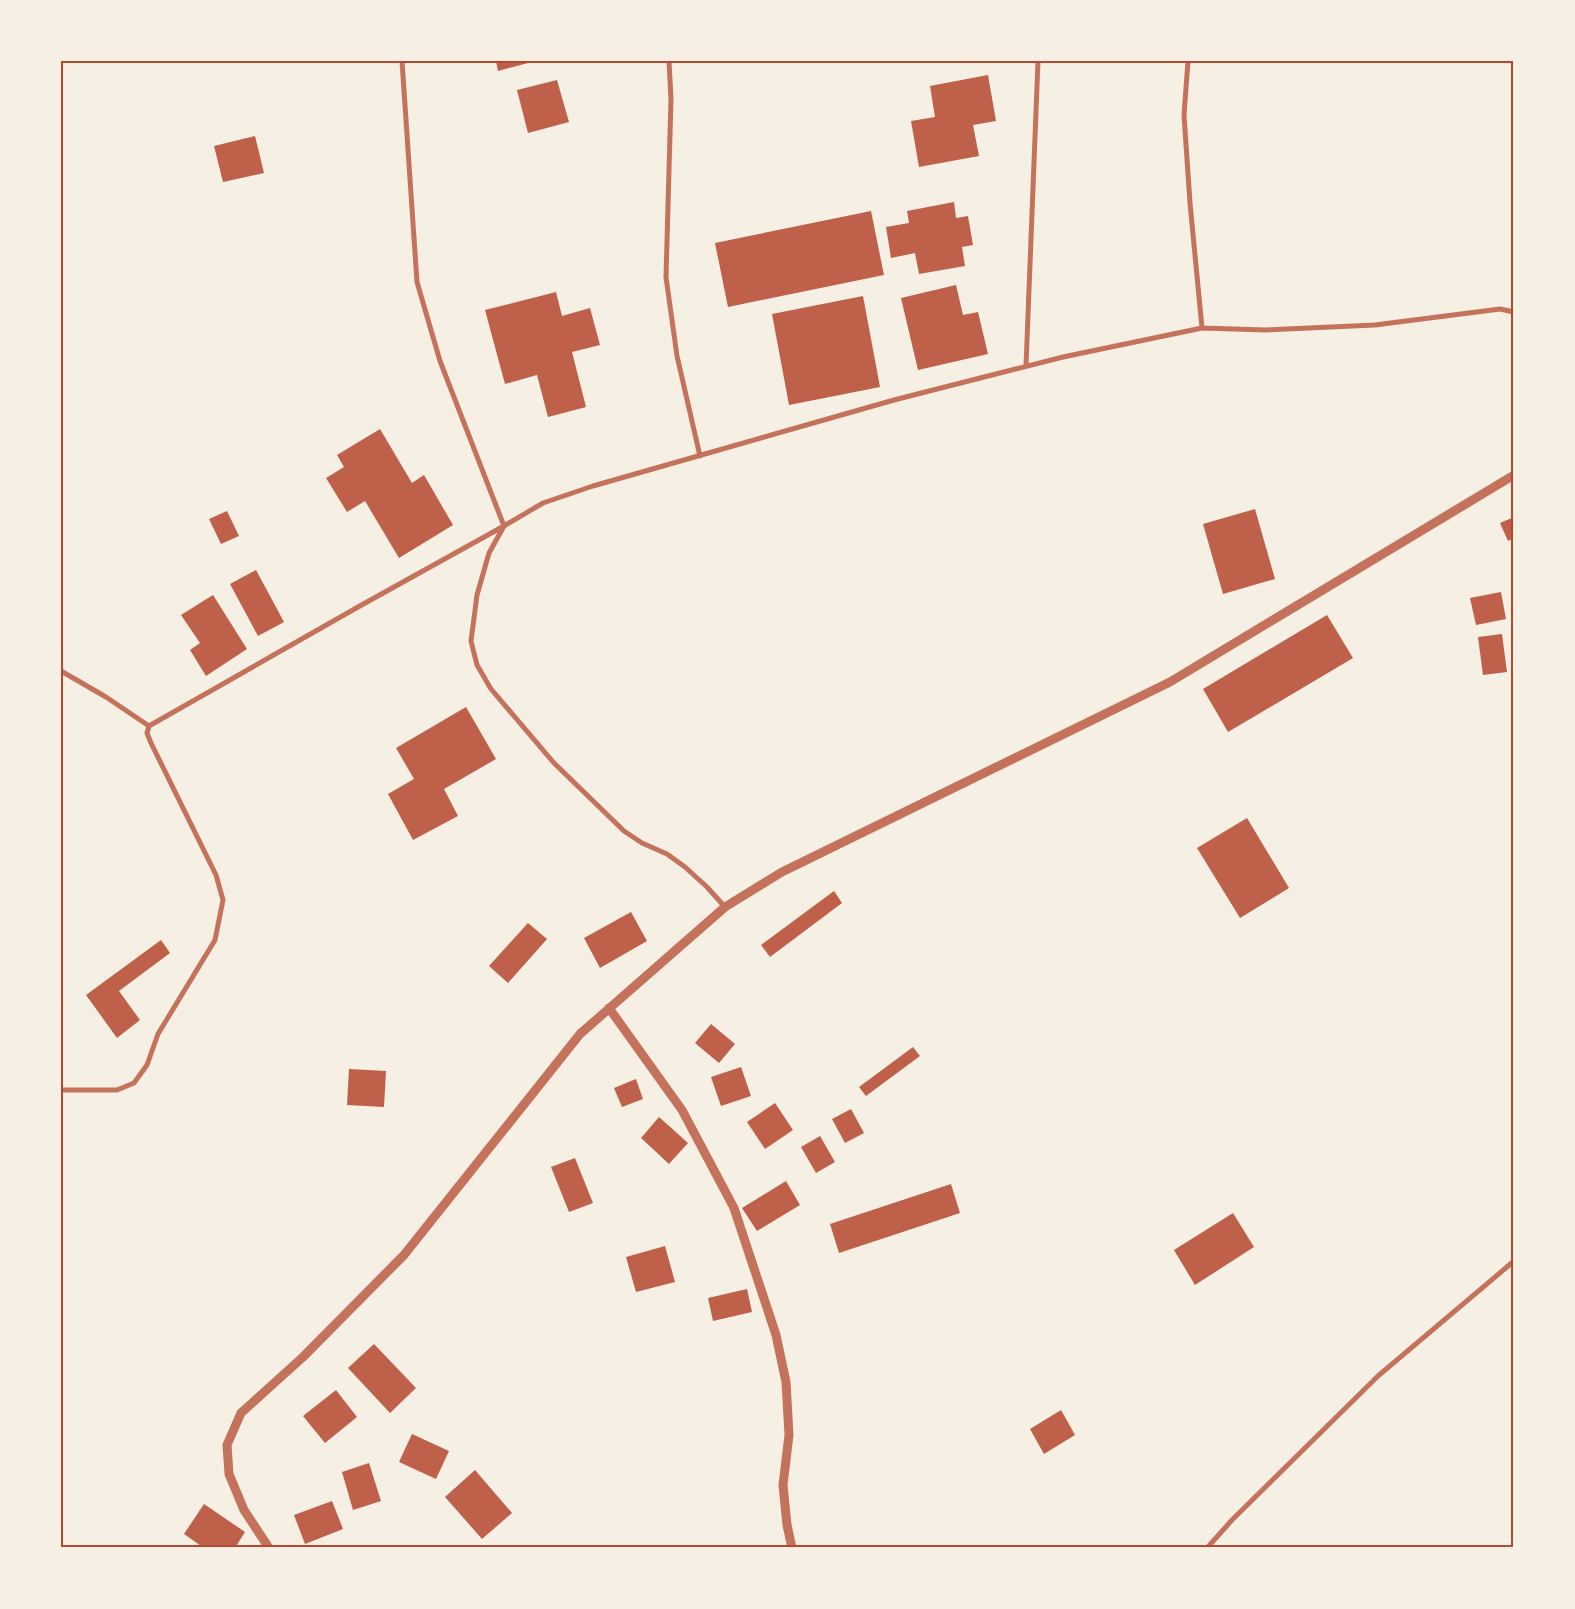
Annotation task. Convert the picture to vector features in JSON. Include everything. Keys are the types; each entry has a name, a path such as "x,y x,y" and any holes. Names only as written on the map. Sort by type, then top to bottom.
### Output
{"street":[{"path":"402,61 417,282 440,361 504,526"},
{"path":"669,61 671,99 666,277 677,356 700,456"},
{"path":"1026,366 1038,61"},
{"path":"1188,61 1184,115 1202,328"},
{"path":"61,1090 117,1090 134,1083 147,1065 158,1034 215,940 223,900 216,875 151,743 147,733 149,726 543,503 593,486 894,400 1063,357 1202,328 1266,330 1366,325 1500,309 1514,312"},
{"path":"269,1548 244,1510 229,1474 227,1445 242,1413 303,1357 404,1254 580,1034 725,907 782,872 1170,682 1514,475"},
{"path":"504,526 489,553 477,595 471,641 477,665 491,689 554,763 624,831 642,843 667,854 685,867 725,907"},
{"path":"61,671 106,697 149,726"},
{"path":"609,1008 682,1110 734,1208 776,1336 786,1382 789,1435 783,1485 786,1525 792,1548"},
{"path":"1207,1548 1232,1520 1378,1376 1514,1261"}],"building":[{"path":"496,61 532,61 532,62 498,71"},
{"path":"988,75 996,121 973,125 979,156 919,167 911,121 935,117 930,86"},
{"path":"557,80 569,122 528,133 517,90"},
{"path":"255,136 264,173 223,182 214,146"},
{"path":"954,202 956,218 968,216 973,245 962,247 965,266 919,274 915,253 891,258 886,227 909,223 907,211"},
{"path":"871,211 884,275 728,307 715,243"},
{"path":"956,285 963,315 978,312 988,354 918,370 901,298"},
{"path":"556,292 562,316 590,308 600,345 572,352 586,407 548,417 537,375 505,384 485,310"},
{"path":"863,296 880,387 789,405 772,314"},
{"path":"380,429 412,483 424,475 453,525 399,558 365,501 347,512 326,478 344,467 337,455"},
{"path":"1255,509 1275,579 1223,594 1203,524"},
{"path":"227,511 239,536 221,544 209,519"},
{"path":"1514,517 1514,538 1508,541 1500,523"},
{"path":"256,570 284,622 258,636 230,584"},
{"path":"1501,592 1506,619 1476,625 1470,598"},
{"path":"213,595 247,649 206,676 190,650 200,643 181,615"},
{"path":"1327,615 1353,658 1228,732 1203,689"},
{"path":"1502,634 1507,672 1483,675 1478,637"},
{"path":"466,707 496,759 444,789 458,816 413,840 388,794 414,779 396,748"},
{"path":"1247,818 1289,888 1240,918 1197,848"},
{"path":"834,891 842,903 770,957 761,945"},
{"path":"631,912 647,941 600,968 584,938"},
{"path":"528,923 547,939 508,983 489,966"},
{"path":"161,940 170,953 119,991 140,1020 117,1038 86,995"},
{"path":"711,1024 735,1044 719,1063 695,1043"},
{"path":"913,1047 920,1056 866,1096 859,1087"},
{"path":"741,1067 751,1096 721,1106 711,1077"},
{"path":"349,1069 386,1071 384,1107 347,1105"},
{"path":"636,1079 643,1099 622,1107 614,1088"},
{"path":"775,1103 793,1130 765,1149 747,1122"},
{"path":"851,1109 864,1133 845,1143 832,1119"},
{"path":"659,1117 688,1143 669,1164 641,1138"},
{"path":"820,1136 835,1162 816,1173 801,1147"},
{"path":"575,1158 593,1203 569,1212 551,1167"},
{"path":"786,1181 800,1205 757,1231 742,1208"},
{"path":"951,1184 960,1213 839,1253 830,1224"},
{"path":"1233,1213 1254,1247 1195,1285 1174,1250"},
{"path":"665,1246 675,1282 636,1292 626,1257"},
{"path":"747,1289 752,1312 713,1321 708,1298"},
{"path":"374,1344 416,1388 390,1413 348,1368"},
{"path":"336,1390 357,1417 325,1443 303,1416"},
{"path":"1061,1410 1075,1435 1044,1454 1030,1429"},
{"path":"412,1434 449,1451 436,1479 399,1462"},
{"path":"369,1463 381,1501 353,1510 342,1472"},
{"path":"475,1470 512,1513 482,1539 445,1497"},
{"path":"332,1501 343,1529 305,1544 294,1515"},
{"path":"204,1504 245,1532 235,1548 204,1548 184,1534"}]}
